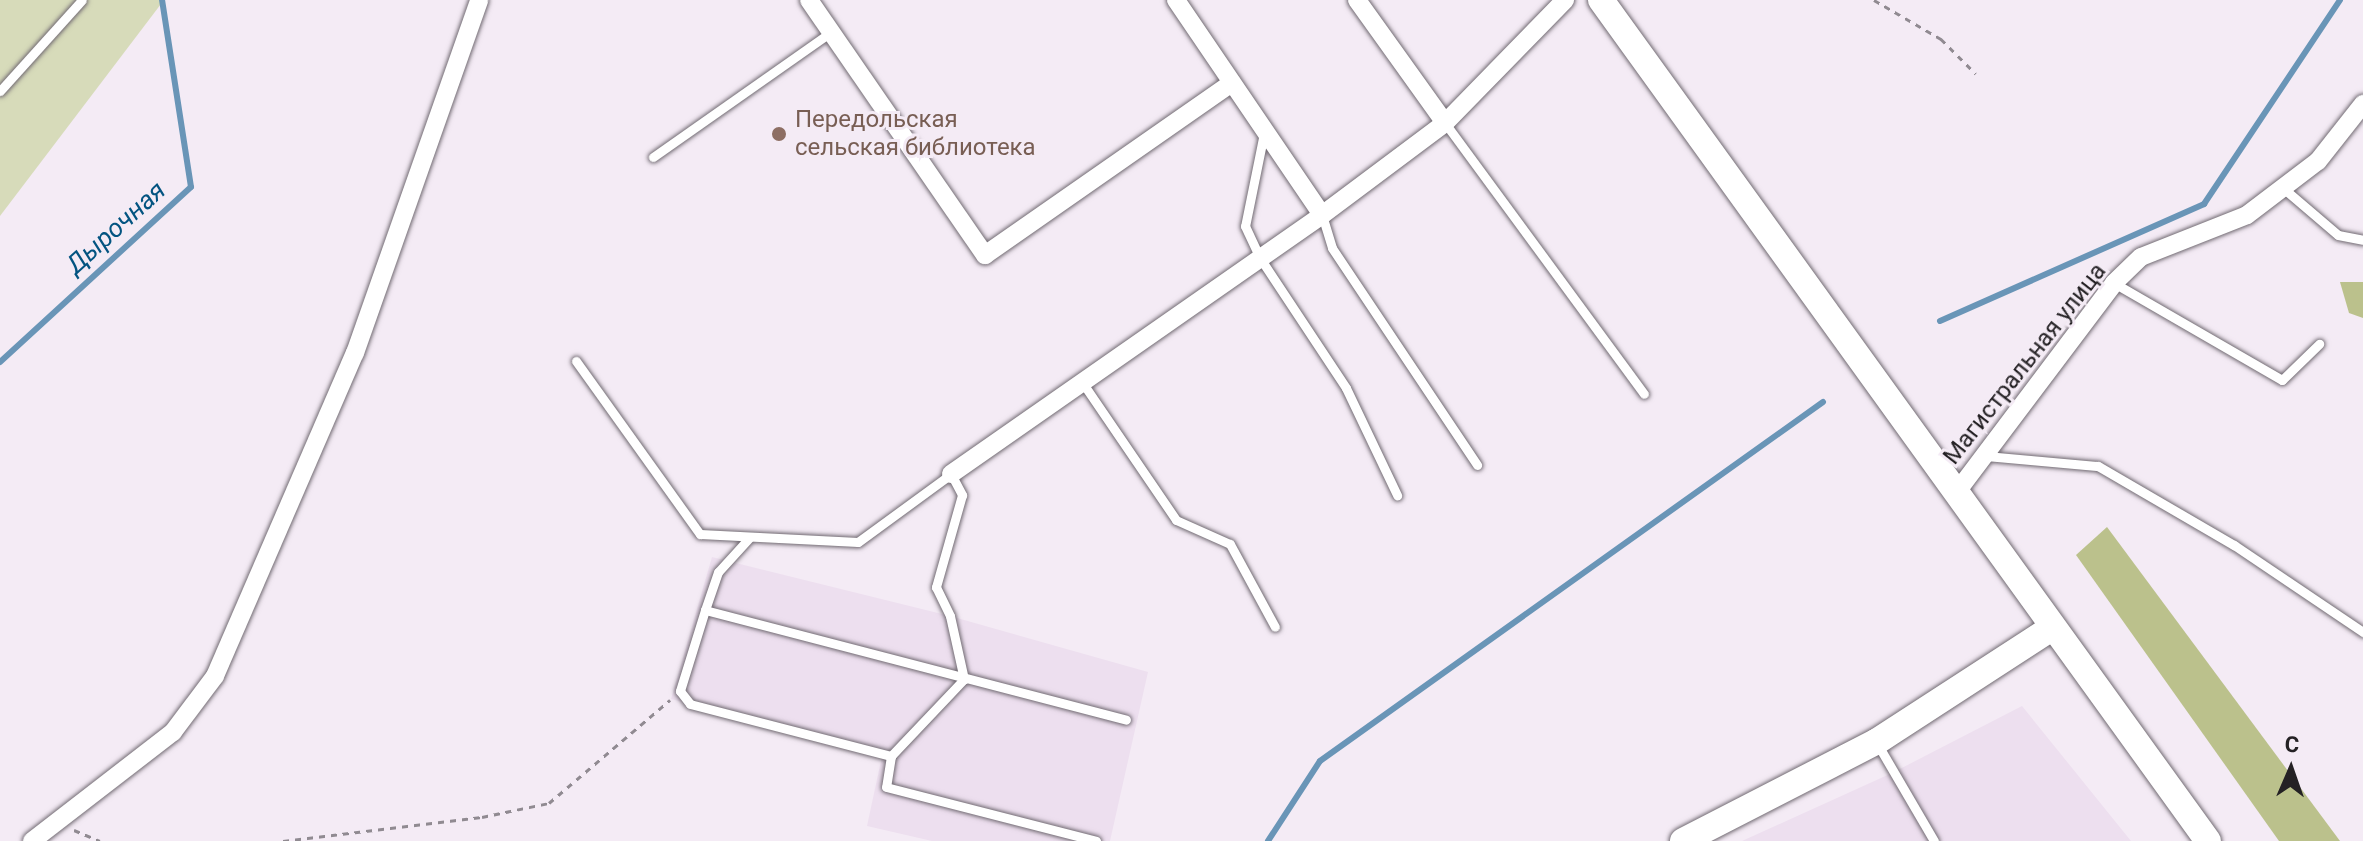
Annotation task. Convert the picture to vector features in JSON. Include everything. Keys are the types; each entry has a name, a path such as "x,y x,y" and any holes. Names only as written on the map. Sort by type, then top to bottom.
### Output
{"main road":[{"path":"1601,0 2208,841"},
{"path":"1683,841 1876,742 2053,627"}],"street":[{"path":"32,841 173,732 215,676 355,353 479,0"},
{"path":"809,0 985,255 1232,83"},
{"path":"1176,0 1322,215"},
{"path":"1357,0 1445,123"},
{"path":"951,474 1322,215 1445,123 1565,0"},
{"name":"Магистральная улица","path":"1956,493 2114,283 2141,257 2247,215 2318,161 2363,104"}],"lane":[{"path":"0,91 82,0"},
{"path":"653,157 831,32"},
{"path":"1445,123 1644,394"},
{"path":"1264,130 1251,180 1245,226 1260,258 1346,388 1397,495"},
{"path":"2283,188 2338,235 2363,240"},
{"path":"1322,215 1332,248 1477,465"},
{"path":"2114,283 2282,380 2319,344"},
{"path":"576,361 700,534 858,542 951,474 962,495 936,587 950,616 964,679"},
{"path":"1082,382 1176,520 1230,544 1275,627"},
{"path":"1985,456 2098,466 2234,545 2363,632"},
{"path":"750,537 718,572 680,691 690,704 891,756"},
{"path":"705,610 1126,720"},
{"path":"964,679 891,756 886,787 1096,841"},
{"path":"1876,742 1934,841"}],"path":[{"path":"1874,0 1941,39 1976,74"},
{"path":"283,841 482,817 549,803 680,691"},
{"path":"56,823 100,841"}],"shaded area":[{"path":"712,557 950,616 1148,672 1110,841 932,841 867,826 882,756 671,699"},
{"path":"2022,706 2131,841 1742,841 1892,773"}],"green space":[{"path":"0,0 164,0 0,216"},
{"path":"2340,282 2363,282 2363,318 2349,313"},
{"path":"2107,527 2340,841 2279,841 2076,555"}],"waterway":[{"name":"Дырочная","path":"0,362 191,187 162,0"},
{"path":"1940,321 2204,204 2340,0"},
{"path":"1268,841 1320,761 1823,402"}],"place":[{"name":"Передольская сельская библиотека","path":"779,134"}]}
